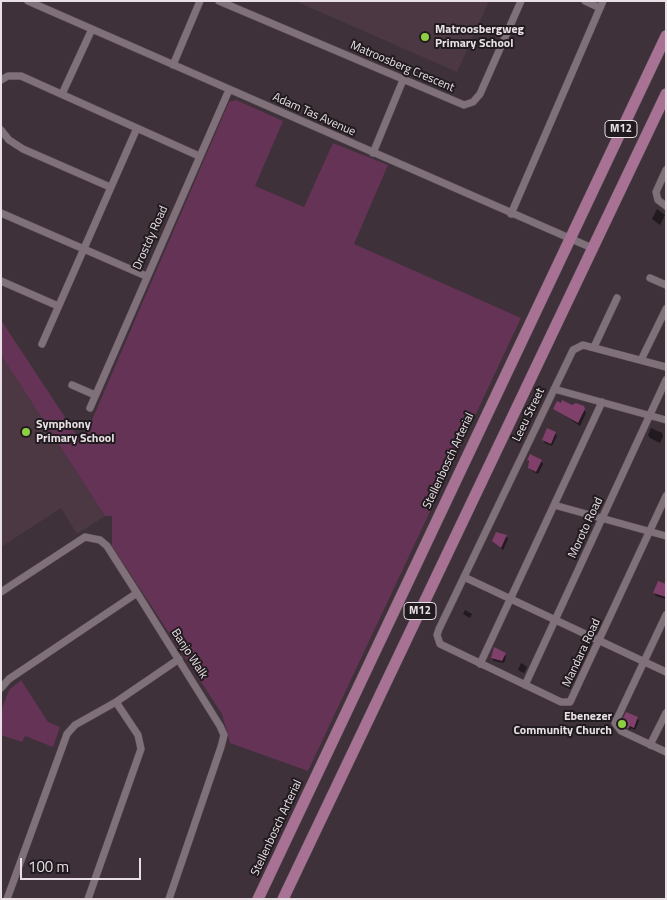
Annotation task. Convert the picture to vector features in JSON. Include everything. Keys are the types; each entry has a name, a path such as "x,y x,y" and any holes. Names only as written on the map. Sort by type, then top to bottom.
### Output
{"main road":[{"name":"Stellenbosch Arterial","path":"258,899 666,36"},
{"name":"M12","path":"284,899 666,94"}],"street":[{"name":"Adam Tas Avenue","path":"28,1 38,3 92,30 558,235 570,237 592,248"},
{"path":"173,65 200,1"},
{"name":"Matroosberg Crescent","path":"220,1 458,104 469,104 480,94 520,1"},
{"path":"511,214 602,5 585,1"},
{"path":"62,94 92,30"},
{"path":"1,80 8,76 21,76 199,156"},
{"path":"373,153 403,80"},
{"name":"Drostdy Road","path":"90,408 146,276 229,90"},
{"path":"42,344 137,128"},
{"path":"1,130 9,140 23,149 110,187"},
{"path":"666,170 656,192 658,200 666,206"},
{"path":"1,213 146,276"},
{"path":"650,278 666,285"},
{"path":"1,281 58,306"},
{"path":"594,347 617,298"},
{"path":"641,360 666,309"},
{"name":"Leeu Street","path":"464,577 573,350 583,345 594,347 666,367"},
{"name":"Moroto Road","path":"525,685 604,518 666,380"},
{"path":"72,385 95,395"},
{"path":"554,389 666,420"},
{"path":"480,664 602,402"},
{"name":"Mandara Road","path":"464,577 439,629 438,641 442,646 567,704 572,698 600,641 666,496"},
{"path":"554,505 666,536"},
{"name":"Banjo Walk","path":"1,592 85,537 98,538 107,546 206,700 224,735 168,899"},
{"path":"464,577 666,672"},
{"path":"1,688 9,679 138,594"},
{"path":"666,615 615,724 621,731 666,752"},
{"path":"7,899 66,734 75,725 116,702 179,659"},
{"path":"88,899 141,749 138,735 116,702"},
{"path":"650,745 666,713"}],"shaded area":[{"name":"Matroosbergweg Primary School","path":"295,1 489,1 457,72"},
{"path":"236,100 283,121 255,186 304,207 333,143 388,165 354,244 521,318 308,771 230,743 222,714 112,546 112,516 105,516 1,355 1,320 82,443 229,102"},
{"name":"Symphony Primary School","path":"1,355 105,516 77,534 61,508 1,547"},
{"path":"21,680 48,722 60,727 53,747 25,736 22,742 1,735 1,711 9,690"}],"building":[{"path":"562,400 572,405 576,403 584,406 585,409 578,423 553,409 557,401 561,403"},
{"path":"547,428 556,432 551,444 542,440"},
{"path":"530,454 542,460 536,472 528,468 529,461 527,460"},
{"path":"496,532 507,535 501,548 492,541"},
{"path":"658,581 666,584 666,597 653,593"},
{"path":"494,647 506,653 502,661 491,658"},
{"path":"626,712 638,717 634,728 630,726 628,729 621,722"}],"place":[{"name":"Matroosbergweg Primary School","path":"425,37"},
{"name":"Symphony Primary School","path":"26,432"},
{"name":"Ebenezer Community Church","path":"622,724"}]}
